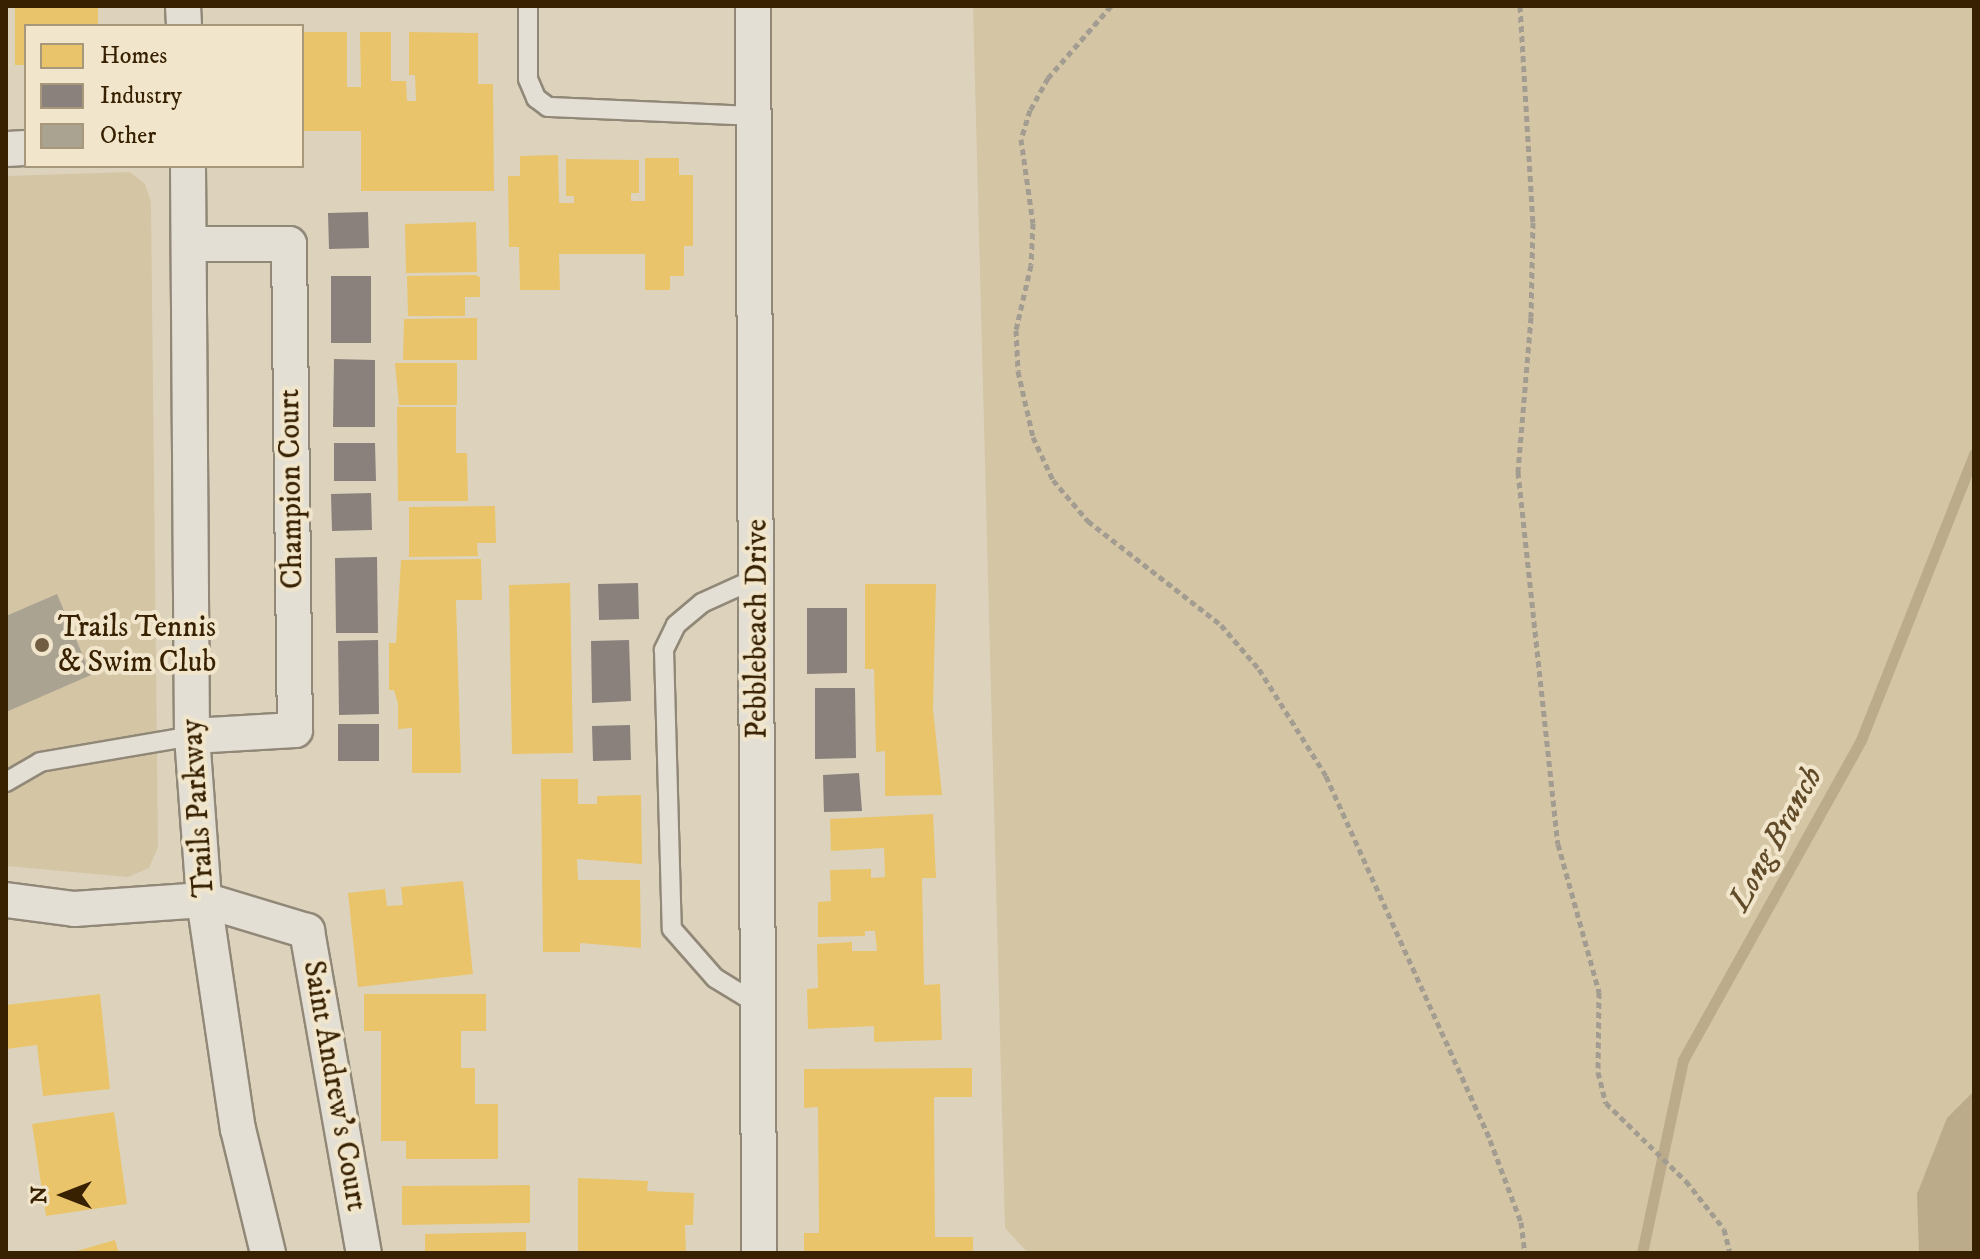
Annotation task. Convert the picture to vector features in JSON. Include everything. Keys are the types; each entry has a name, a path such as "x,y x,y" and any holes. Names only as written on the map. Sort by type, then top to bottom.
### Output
{"street":[{"name":"Pebblebeach Drive","path":"753,6 759,1253"},
{"name":"Trails Parkway","path":"188,168 192,736 204,900 238,1129 268,1253"},
{"name":"Champion Court","path":"190,244 289,244 295,730 192,736"},
{"path":"6,900 74,909 204,900"},
{"name":"Saint Andrew's Court","path":"204,900 307,931 364,1253"}],"lane":[{"path":"528,6 528,79 536,98 548,107 754,116"},
{"path":"757,578 702,603 676,625 664,650 672,929 715,978 759,1005"},
{"path":"6,782 40,762 192,736"}],"path":[{"path":"1111,6 1048,78 1030,110 1021,139 1033,223 1031,265 1016,330 1018,371 1033,437 1053,480 1088,521 1221,625 1259,669 1326,776 1490,1140 1521,1222 1525,1253"},
{"path":"1520,6 1533,222 1531,317 1518,472 1558,844 1599,992 1598,1072 1606,1103 1686,1181 1724,1229 1730,1253"}],"shaded area":[{"path":"973,6 1974,6 1974,1253 1028,1253 1005,1228"},
{"path":"130,172 145,184 151,202 158,847 149,868 128,877 6,866 6,176"},
{"path":"1974,1091 1974,1253 1919,1253 1917,1194 1947,1118"}],"building: Homes":[{"path":"15,6 98,6 98,24 24,24 24,65 15,65"},
{"path":"304,32 347,32 347,87 361,87 360,32 391,32 391,81 406,81 407,101 416,101 415,75 409,75 409,32 478,33 478,84 493,84 494,191 361,191 361,131 304,131"},
{"path":"558,155 559,203 574,203 574,196 566,196 566,159 639,160 639,193 631,193 631,201 645,201 645,158 679,158 679,175 693,175 693,246 684,246 684,276 670,276 670,290 645,290 645,254 559,254 560,290 520,290 519,247 509,247 508,176 520,176 520,156"},
{"path":"476,222 477,272 406,273 405,224"},
{"path":"475,275 480,277 480,297 465,297 465,316 408,316 407,276"},
{"path":"477,318 477,360 403,360 404,319"},
{"path":"395,363 457,363 457,405 399,405"},
{"path":"397,407 456,407 456,453 467,453 468,501 398,501"},
{"path":"495,506 496,543 477,543 478,556 409,557 409,507"},
{"path":"481,559 482,600 456,600 461,773 412,773 412,728 398,729 398,704 394,690 389,690 389,643 396,643 401,560"},
{"path":"570,583 573,753 512,754 509,585"},
{"path":"865,584 936,584 933,709 942,795 885,796 885,751 876,752 874,669 865,669"},
{"path":"541,779 578,779 578,804 597,804 597,796 641,795 642,864 577,859 578,880 640,880 641,948 580,943 580,952 543,952"},
{"path":"933,814 936,878 922,878 924,985 940,984 942,1040 874,1042 874,1026 808,1029 807,989 818,988 817,944 852,942 852,951 877,951 875,931 865,931 865,936 818,937 818,902 831,901 830,870 871,869 871,878 885,877 884,848 831,851 830,819"},
{"path":"463,881 473,974 358,987 348,893 385,889 387,906 403,905 401,887"},
{"path":"100,994 110,1089 43,1096 37,1045 6,1049 6,1005"},
{"path":"364,994 486,994 486,1031 461,1031 461,1068 475,1068 475,1104 498,1104 498,1159 406,1159 406,1141 381,1141 381,1031 364,1031"},
{"path":"972,1068 972,1097 934,1097 934,1107 935,1237 973,1237 973,1253 804,1253 804,1233 819,1233 818,1107 804,1108 804,1069"},
{"path":"114,1112 127,1204 46,1216 32,1124"},
{"path":"578,1178 648,1181 647,1191 694,1193 693,1225 685,1225 686,1253 578,1253"},
{"path":"530,1185 530,1223 402,1225 402,1186"},
{"path":"526,1232 526,1253 425,1253 425,1234"},
{"path":"115,1240 119,1253 73,1253 73,1252"}],"building: Industry":[{"path":"368,212 369,248 329,249 328,213"},
{"path":"331,276 371,276 371,343 331,343"},
{"path":"334,359 375,360 375,427 333,427"},
{"path":"334,443 375,443 376,481 334,481"},
{"path":"371,493 372,530 332,531 331,494"},
{"path":"377,557 378,633 336,633 335,558"},
{"path":"638,583 639,619 599,620 598,584"},
{"path":"807,608 847,608 847,673 807,674"},
{"path":"378,640 379,714 339,715 338,641"},
{"path":"629,640 631,701 592,703 591,641"},
{"path":"815,688 855,688 856,758 815,759"},
{"path":"338,724 379,724 379,761 338,761"},
{"path":"630,725 631,760 593,761 592,726"},
{"path":"859,773 862,811 824,812 823,775"}],"building: Other":[{"name":"Trails Tennis & Swim Club","path":"57,594 91,675 6,712 6,616"}],"waterway":[{"name":"Long Branch","path":"1642,1253 1683,1060 1861,740 1974,454"}],"place":[{"name":"Trails Tennis & Swim Club","path":"42,645"}]}
